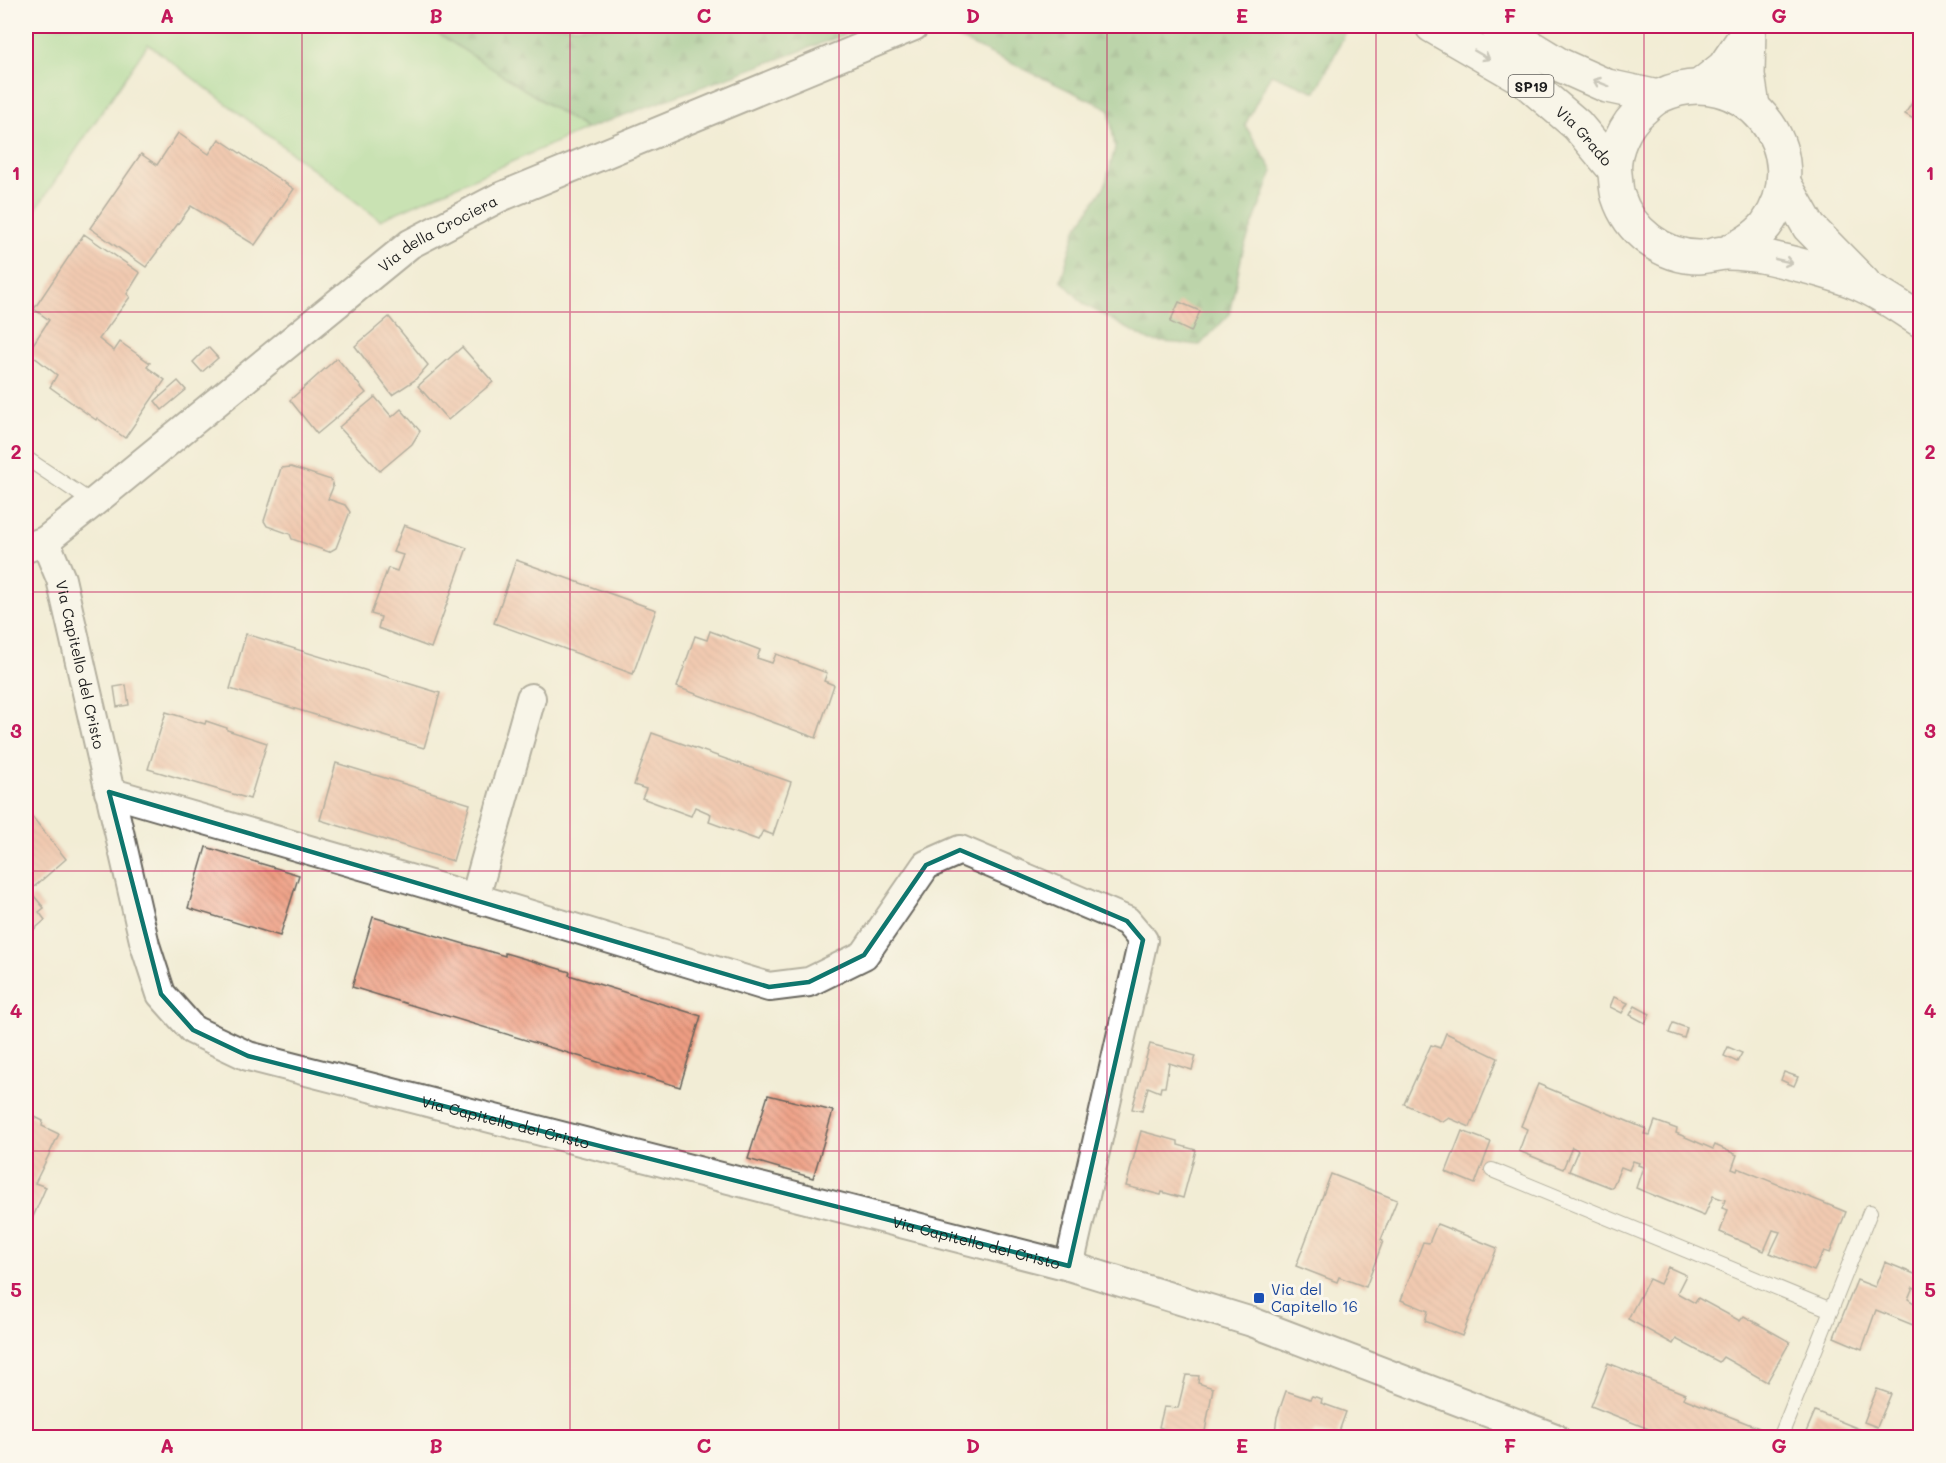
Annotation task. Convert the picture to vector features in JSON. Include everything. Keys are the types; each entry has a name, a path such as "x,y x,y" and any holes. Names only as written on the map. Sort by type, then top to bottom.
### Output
{"main road":[{"name":"Via Grado","path":"1432,26 1522,78 1577,125 1614,169"},
{"name":"SP19","path":"1496,26 1560,65 1607,86 1658,97"},
{"path":"1700,86 1724,67 1749,29"},
{"path":"1749,29 1748,75 1754,106"},
{"name":"Via Grado","path":"1726,253 1747,242 1766,226 1778,206 1784,183 1783,154 1772,128 1754,106 1728,92 1700,86 1678,89 1658,97 1635,115 1620,140 1614,169 1617,196 1629,220 1648,240 1672,253 1699,257 1726,253 1768,258 1810,268 1869,288"},
{"name":"Via Grado","path":"1784,183 1809,227 1869,288 1920,320"}],"street":[{"name":"Via della Crociera","path":"35,544 93,503 411,244 498,198 914,26"},
{"name":"Via Capitello del Cristo","path":"35,544 61,579 145,945 161,994 193,1030 248,1056 1069,1266 1252,1322 1555,1437"},
{"path":"475,898 531,698"},
{"name":"Via Capitello del Cristo","path":"109,792 475,898 770,987 809,982 864,955 926,865 960,850 1127,921 1143,940 1069,1266"}],"lane":[{"path":"26,458 93,503"},
{"path":"1492,1170 1831,1310"},
{"path":"1780,1437 1870,1212"}],"highlighted area":[{"path":"109,792 769,987 809,982 864,955 926,865 960,850 1127,921 1143,940 1069,1266 248,1056 193,1030 161,994"}],"green space":[{"path":"26,26 435,26 434,31 586,129 380,220 148,44 34,212 26,207"},
{"path":"435,26 869,26 586,129 434,31"},
{"path":"969,26 1349,26 1316,92 1271,74 1245,125 1273,171 1243,250 1229,315 1200,345 1150,341 1085,305 1061,280 1076,229 1105,186 1115,148 1109,109 951,35"}],"building":[{"path":"1920,90 1920,123 1905,114"},
{"path":"178,133 209,154 219,139 294,189 255,245 191,206 146,267 90,228 141,154 157,165"},
{"path":"84,234 140,273 127,294 130,297 99,339 114,351 120,342 150,363 147,367 165,380 125,438 50,387 57,375 28,352 49,320 34,309"},
{"path":"1179,302 1200,311 1191,332 1170,322"},
{"path":"389,317 428,365 415,380 392,395 355,346"},
{"path":"208,347 218,358 202,372 193,362"},
{"path":"462,347 493,382 448,420 418,386"},
{"path":"337,358 366,393 317,434 290,400"},
{"path":"178,381 186,390 162,410 155,401"},
{"path":"375,397 392,417 401,409 420,431 412,444 380,471 339,427"},
{"path":"291,467 331,480 333,487 328,499 345,505 350,512 336,548 329,552 292,539 290,534 267,526 264,521 281,468"},
{"path":"404,525 467,548 431,648 378,628 381,617 371,614 388,568 397,571 403,555 393,552"},
{"path":"516,560 656,610 633,674 494,623"},
{"path":"710,631 760,650 757,658 772,663 776,654 827,673 824,681 834,685 816,738 677,687 695,636 707,640"},
{"path":"246,634 440,693 424,748 230,689"},
{"path":"126,685 129,705 117,707 114,687"},
{"path":"166,712 205,724 206,721 267,743 250,799 148,769"},
{"path":"652,733 791,782 773,835 763,831 758,840 709,822 711,814 695,807 691,816 642,798 646,789 634,785"},
{"path":"336,763 470,804 453,861 320,820"},
{"path":"26,809 66,859 27,893 26,891"},
{"path":"206,847 299,875 280,936 188,908"},
{"path":"34,896 44,908 39,912 45,920 30,933 26,928 26,902"},
{"path":"373,917 505,956 505,953 570,972 569,975 701,1016 680,1087 352,987"},
{"path":"1614,997 1628,1003 1622,1013 1610,1007"},
{"path":"1635,1006 1650,1014 1645,1023 1630,1015"},
{"path":"1673,1023 1687,1028 1684,1038 1669,1033"},
{"path":"1446,1033 1498,1058 1470,1127 1449,1118 1443,1122 1404,1104 1431,1045 1440,1048"},
{"path":"1150,1044 1196,1056 1192,1070 1169,1063 1165,1087 1161,1087 1160,1092 1148,1087 1142,1111 1132,1109"},
{"path":"1728,1047 1742,1053 1737,1062 1724,1056"},
{"path":"1784,1072 1798,1077 1794,1086 1781,1080"},
{"path":"1538,1084 1646,1129 1644,1134 1650,1135 1655,1121 1677,1129 1676,1133 1713,1149 1715,1145 1737,1155 1732,1169 1737,1171 1738,1168 1846,1212 1830,1253 1824,1251 1814,1271 1770,1253 1780,1232 1773,1230 1764,1251 1720,1232 1728,1210 1722,1208 1725,1200 1713,1196 1704,1216 1636,1188 1643,1167 1633,1161 1629,1170 1621,1167 1612,1188 1569,1171 1578,1150 1572,1147 1563,1169 1519,1151 1527,1129 1521,1126"},
{"path":"768,1095 833,1111 813,1178 748,1159"},
{"path":"29,1114 43,1121 42,1126 59,1134 35,1183 46,1187 26,1233 26,1119"},
{"path":"1141,1131 1178,1141 1178,1145 1196,1150 1183,1198 1126,1186"},
{"path":"1462,1131 1491,1142 1475,1184 1446,1172"},
{"path":"1331,1174 1397,1200 1366,1287 1339,1277 1337,1282 1296,1266"},
{"path":"1437,1224 1497,1248 1462,1336 1425,1321 1428,1311 1401,1300 1423,1242 1429,1243"},
{"path":"1885,1262 1917,1275 1920,1270 1920,1290 1913,1287 1908,1299 1920,1307 1913,1325 1876,1310 1862,1349 1834,1337 1857,1280 1875,1287"},
{"path":"1668,1267 1686,1275 1677,1293 1695,1303 1698,1298 1740,1321 1744,1316 1790,1342 1767,1382 1723,1357 1719,1362 1676,1339 1673,1344 1628,1319 1649,1279 1660,1284"},
{"path":"1608,1363 1685,1394 1683,1398 1759,1428 1756,1437 1669,1437 1591,1406"},
{"path":"1186,1375 1199,1376 1198,1383 1213,1388 1204,1437 1170,1437 1171,1432 1159,1427 1164,1407 1178,1408"},
{"path":"1877,1389 1891,1394 1877,1427 1864,1422"},
{"path":"1286,1391 1310,1399 1312,1396 1322,1399 1321,1403 1346,1412 1337,1437 1314,1431 1312,1437 1288,1437 1275,1432 1277,1417"},
{"path":"1815,1411 1869,1433 1867,1437 1804,1437"}],"place":[{"name":"Via del Capitello 16","path":"1259,1298"}]}
